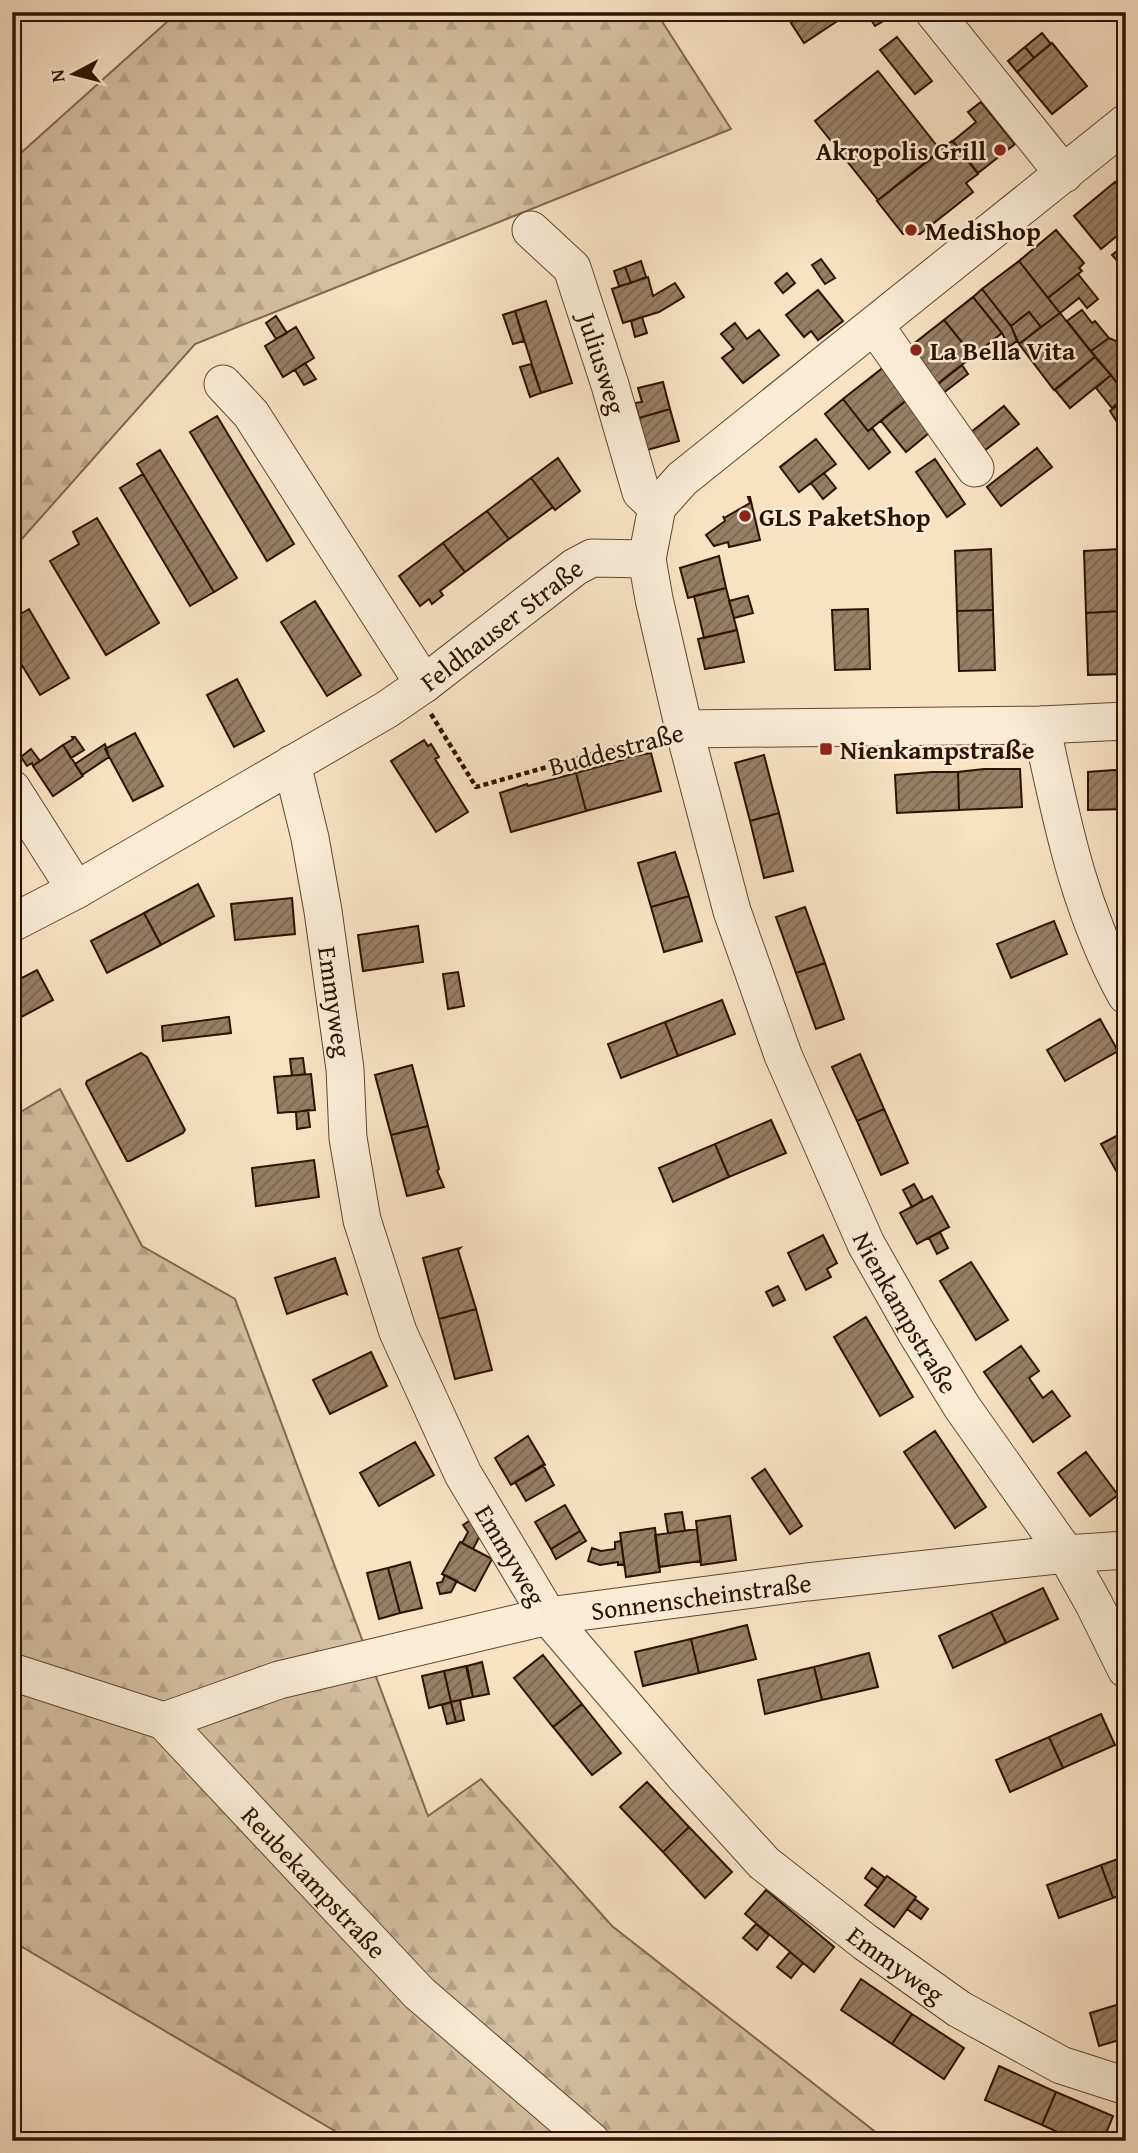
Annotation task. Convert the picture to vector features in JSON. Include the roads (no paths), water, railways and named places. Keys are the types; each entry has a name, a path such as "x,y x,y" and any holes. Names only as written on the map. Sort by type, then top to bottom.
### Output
{"street":[{"path":"934,12 1064,174"},
{"path":"647,559 657,507 682,479 1126,123"},
{"name":"Juliusweg","path":"531,230 572,268 641,492 657,507"},
{"path":"875,326 975,468"},
{"path":"223,384 251,414 420,687"},
{"name":"Feldhauser Straße","path":"12,923 76,890 386,710 420,687 575,567 592,558 647,559"},
{"name":"Nienkampstraße","path":"647,559 684,729 732,911 783,1055 866,1244 962,1407 1066,1554 1126,1669"},
{"name":"Buddestraße","path":"684,729 1041,725 1126,721"},
{"path":"1041,725 1067,846 1089,917 1126,995"},
{"name":"Emmyweg","path":"292,764 310,838 323,911 345,1069 348,1139 362,1220 398,1332 463,1474 548,1616 764,1863 865,1942 959,2009 1061,2065 1126,2086"},
{"path":"12,789 76,890"},
{"name":"Sonnenscheinstraße","path":"164,1721 279,1680 548,1616 807,1582 1126,1550"},
{"name":"Reubekampstraße","path":"12,1672 164,1721 419,1993 591,2141"}],"place":[{"name":"Akropolis Grill","path":"1000,150"},
{"name":"MediShop","path":"911,230"},
{"name":"La Bella Vita","path":"916,350"},
{"name":"GLS PaketShop","path":"745,516"},
{"name":"Nienkampstraße","path":"826,749"}]}
